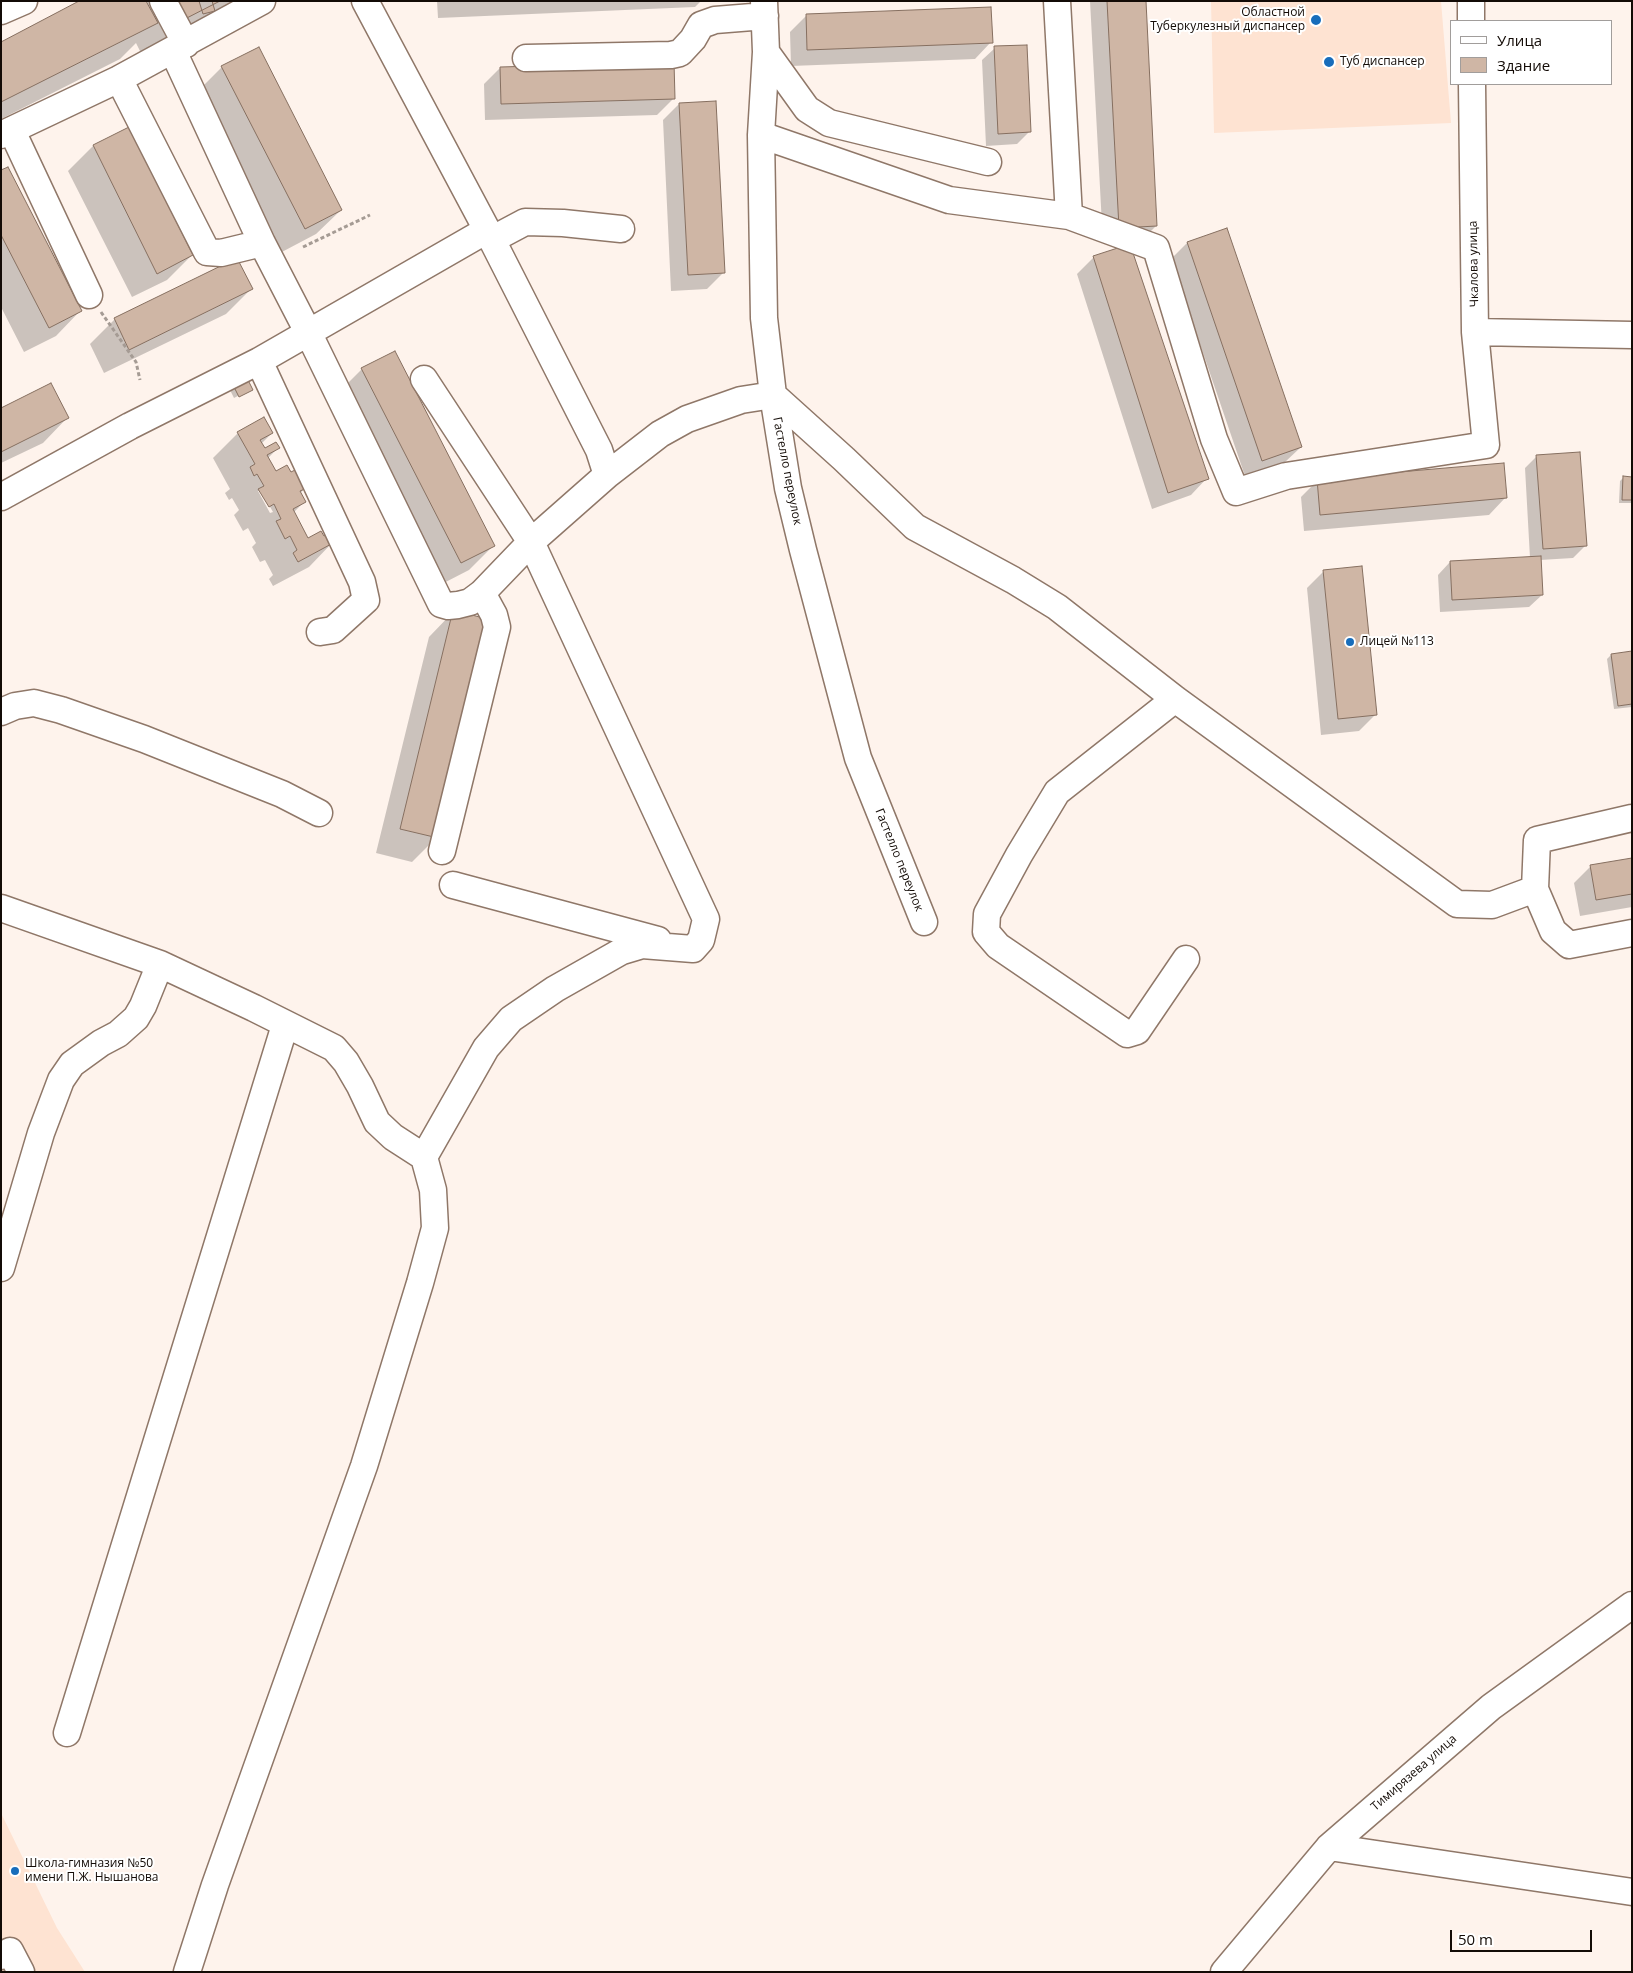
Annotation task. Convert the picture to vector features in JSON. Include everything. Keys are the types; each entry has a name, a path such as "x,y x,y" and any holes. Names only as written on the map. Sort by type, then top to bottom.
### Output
{"street":[{"path":"1,11 24,1"},
{"path":"164,1 180,48 262,243 308,332 441,604 458,605 470,602 482,593 531,542 607,475 660,434 687,419 741,400 773,395 915,526 1013,580 1057,607 1175,699 1457,904 1492,905 1535,889"},
{"path":"89,295 7,133 180,48 262,1"},
{"path":"364,1 490,234 534,325 599,450 607,475"},
{"path":"761,135 949,200 1069,216 1057,1"},
{"path":"1471,1 1471,20"},
{"path":"526,58 671,55 680,53 693,39 701,25 764,9"},
{"name":"Гастелло переулок","path":"764,9 766,52 761,135 764,318 773,395 788,488 802,550 858,758 924,922"},
{"path":"766,52 807,110 828,123 988,162"},
{"path":"119,79 207,252 221,253 262,243"},
{"name":"Чкалова улица","path":"1069,216 1156,248 1214,439 1236,492 1286,476 1486,445 1476,332 1472,85"},
{"path":"1,497 130,426 259,361 308,332 490,234 525,222 563,223 622,229"},
{"path":"1476,332 1632,335"},
{"path":"259,361 362,582 366,600 333,630 320,632"},
{"path":"424,379 531,542 706,919 701,940 694,949"},
{"path":"442,852 497,627 494,615 482,593"},
{"path":"1175,699 1056,792 987,914 986,932 998,946 1127,1034 1137,1031 1186,959"},
{"path":"1,712 15,706 34,703 61,710 153,743 282,794 319,813"},
{"path":"1632,818 1537,840 1535,889 1553,931 1569,946 1632,933"},
{"path":"453,885 694,949"},
{"path":"1,908 160,964 334,1048 346,1062 360,1086 377,1122 392,1137 424,1158 433,1190 435,1228 364,1466 232,1838 187,1972"},
{"path":"424,1158 486,1048 512,1019 555,989 622,951 642,944 694,949"},
{"path":"1,1268 41,1134 61,1080 72,1064 101,1043 118,1034 136,1018 143,1006 160,964"},
{"path":"67,1733 285,1025"},
{"name":"Тимирязева улица","path":"1224,1972 1329,1847 1491,1707 1632,1605"},
{"path":"1329,1847 1632,1892"},
{"path":"1,1956 10,1951 21,1972"}],"path":[{"path":"303,247 370,214"},
{"path":"89,295 136,362 140,380"}],"shaded area":[{"name":"Туб диспансер","path":"1211,1 1441,1 1451,123 1214,133"},
{"name":"Школа-гимназия №50 имени П.Ж. Нышанова","path":"1,1813 57,1928 85,1972 1,1972"}],"building":[{"path":"79,1 146,1 158,23 1,102 1,42"},
{"path":"168,1 220,1 179,22"},
{"path":"199,1 212,1 215,11 203,14"},
{"path":"1107,1 1146,1 1157,226 1119,228"},
{"path":"991,7 993,43 807,50 806,14"},
{"path":"1027,45 1031,132 998,134 994,46"},
{"path":"259,47 342,210 305,229 221,66"},
{"path":"674,62 675,99 501,104 500,67"},
{"path":"716,101 725,273 688,275 679,103"},
{"path":"129,127 193,255 157,274 93,145"},
{"path":"8,167 82,311 49,328 1,235 1,170"},
{"path":"1227,228 1302,447 1262,461 1187,242"},
{"path":"1130,244 1209,479 1168,493 1093,256"},
{"path":"237,258 253,289 129,350 114,318"},
{"path":"395,351 495,546 461,563 361,368"},
{"path":"243,370 253,390 239,397 229,377"},
{"path":"51,383 69,418 1,452 1,408"},
{"path":"264,417 273,433 260,440 265,448 276,442 280,448 267,455 276,471 287,465 291,472 297,469 307,488 300,491 306,502 293,509 308,538 321,531 324,536 330,533 335,542 298,562 293,553 297,550 290,536 285,539 276,521 281,519 274,504 269,507 258,489 264,486 257,474 254,476 250,467 255,464 237,432"},
{"path":"1580,452 1587,546 1543,549 1536,455"},
{"path":"1504,463 1507,498 1320,515 1317,479"},
{"path":"1623,476 1632,477 1632,500 1622,500"},
{"path":"1541,556 1543,595 1452,600 1450,561"},
{"name":"Лицей №113","path":"1362,566 1377,715 1338,719 1323,570"},
{"path":"453,610 491,620 438,838 400,829"},
{"path":"1632,651 1632,704 1618,706 1611,654"},
{"path":"1632,858 1632,894 1596,900 1590,865"}],"place":[{"name":"Областной Туберкулезный диспансер","path":"1316,20"},
{"name":"Туб диспансер","path":"1329,62"},
{"name":"Лицей №113","path":"1350,642"},
{"name":"Школа-гимназия №50 имени П.Ж. Нышанова","path":"15,1871"}]}
